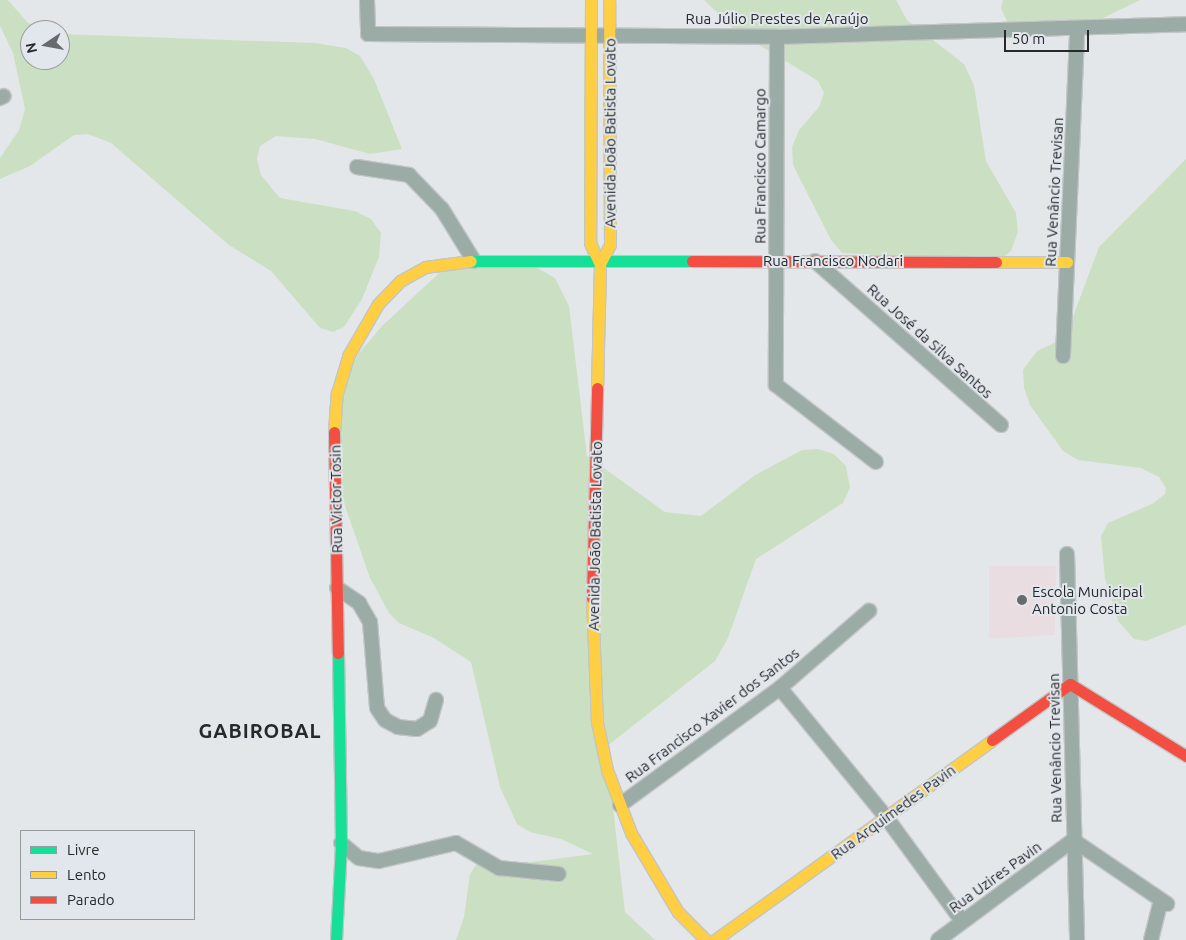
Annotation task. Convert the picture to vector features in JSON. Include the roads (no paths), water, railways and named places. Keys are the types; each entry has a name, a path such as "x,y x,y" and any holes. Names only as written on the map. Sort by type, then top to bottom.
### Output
{"street":[{"name":"Rua Júlio Prestes de Araújo","path":"367,0 368,34 777,37 1077,30 1186,24"},
{"name":"Avenida João Batista Lovato","path":"591,0 590,243 600,264"},
{"name":"Avenida João Batista Lovato","path":"609,0 610,244 600,264 592,614 597,722 607,770 620,805 650,869 678,912 706,940"},
{"name":"Rua Venâncio Trevisan","path":"1063,356 1077,30"},
{"name":"Rua Francisco Camargo","path":"777,37 776,385 876,462"},
{"path":"357,167 409,175 442,209 474,261"},
{"name":"Rua Francisco Nodari","path":"600,264 776,260 1066,262"},
{"name":"Rua Victor Tosin","path":"336,940 341,843 334,434 337,393 348,356 378,304 400,281 425,268 474,261 600,264"},
{"name":"Rua José da Silva Santos","path":"815,261 1001,425"},
{"name":"Rua Venâncio Trevisan","path":"1067,554 1077,940"},
{"path":"337,588 359,603 370,622 377,708 385,720 398,727 417,728 430,721 436,700"},
{"name":"Rua Francisco Xavier dos Santos","path":"620,805 780,688 869,611"},
{"path":"1070,684 1186,756"},
{"name":"Rua Arquimedes Pavin","path":"715,940 886,817 1058,689 1070,684"},
{"path":"780,688 886,817 962,921"},
{"path":"1073,840 1164,902 1151,940"},
{"name":"Rua Uzires Pavin","path":"938,940 1073,840"},
{"path":"341,843 359,858 379,861 456,842 499,868 559,874"}],"place":[{"name":"Escola Municipal Antonio Costa","path":"1022,600"}],"district":[{"name":"GABIROBAL","path":"260,730"}]}
